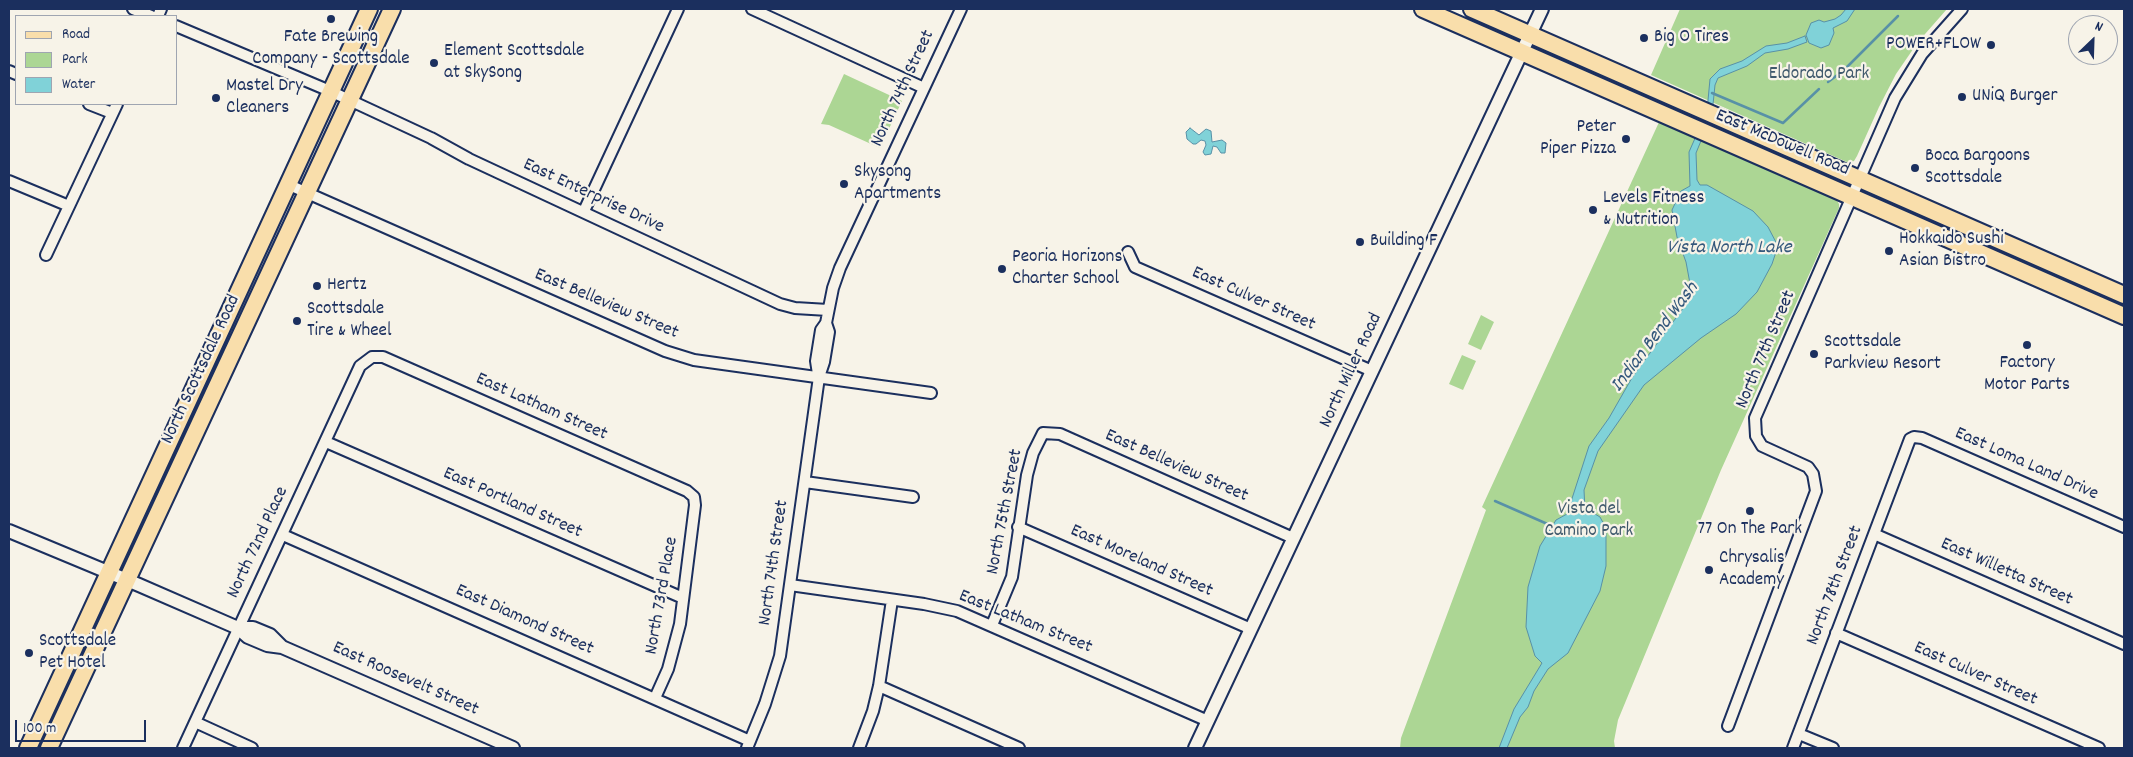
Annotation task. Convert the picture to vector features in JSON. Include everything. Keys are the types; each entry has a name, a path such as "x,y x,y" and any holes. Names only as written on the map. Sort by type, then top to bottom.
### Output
{"main road":[{"name":"North Scottsdale Road","path":"28,748 368,9"},
{"name":"North Scottsdale Road","path":"49,748 392,9"},
{"name":"East McDowell Road","path":"1423,9 2124,316"},
{"name":"East McDowell Road","path":"1472,9 2124,295"}],"street":[{"path":"133,9 148,15"},
{"path":"584,211 678,9"},
{"path":"752,9 924,88"},
{"name":"North 74th Street","path":"749,745 765,704 780,656 819,377 816,361 821,330 826,324 833,288 844,260 961,9"},
{"name":"North Miller Road","path":"1195,748 1542,9"},
{"name":"North 77th Street","path":"1728,726 1816,491 1813,474 1808,467 1762,446 1756,436 1754,427 1756,418 1859,179 1904,83 1922,54 1962,9"},
{"path":"178,27 349,100"},
{"name":"East Enterprise Drive","path":"349,100 431,138 469,160 584,211 780,304 795,308 828,310"},
{"path":"46,255 114,109 94,105"},
{"path":"9,181 69,206"},
{"name":"East Belleview Street","path":"287,184 665,351 694,360 931,393"},
{"name":"East Culver Street","path":"1128,252 1135,267 1372,371"},
{"name":"North 72nd Place","path":"183,748 360,366 372,357"},
{"name":"East Latham Street","path":"372,357 384,357 687,491 694,497"},
{"name":"East Belleview Street","path":"1042,433 1060,434 1293,538"},
{"name":"North 75th Street","path":"992,626 1012,577 1018,527 1029,468 1042,433"},
{"name":"East Loma Land Drive","path":"1914,437 1922,438 2124,527"},
{"name":"North 78th Street","path":"1793,748 1908,442 1914,437"},
{"name":"East Portland Street","path":"326,442 683,598"},
{"path":"805,482 913,497"},
{"name":"North 73rd Place","path":"655,698 674,652 680,624 695,505 694,497"},
{"name":"East Moreland Street","path":"1018,527 1251,629"},
{"name":"East Roosevelt Street","path":"9,531 238,628 253,628 270,635 282,647 513,748"},
{"name":"East Willetta Street","path":"1874,534 2124,644"},
{"name":"East Diamond Street","path":"283,535 655,698 749,745"},
{"name":"East Latham Street","path":"790,585 957,611 1208,721"},
{"path":"859,748 873,712 879,686 892,600"},
{"name":"East Culver Street","path":"1836,633 2099,748"},
{"path":"879,686 1019,748"},
{"path":"195,722 252,748"},
{"path":"1799,734 1833,748"}],"green space":[{"name":"Eldorado Park","path":"1680,9 1947,9 1918,42 1896,74 1857,156 1854,161 1849,163 1651,75"},
{"path":"844,74 902,101 880,148 829,125 821,124"},
{"name":"Vista del Camino Park","path":"1660,120 1835,197 1839,208 1721,470 1618,720 1614,741 1615,748 1400,748 1401,738 1486,510 1482,507"},
{"path":"1481,315 1494,322 1481,350 1468,344"},
{"path":"1462,355 1476,361 1463,390 1449,384"}],"water":[{"path":"1846,9 1855,9 1847,21 1833,28 1834,33 1829,45 1821,48 1809,43 1806,35 1811,23 1819,20 1824,22 1835,19"},
{"name":"Vista North Lake","path":"1805,36 1807,42 1788,49 1765,53 1747,66 1718,78 1715,85 1712,114 1696,153 1697,180 1700,185 1707,185 1753,211 1768,227 1778,246 1772,264 1757,292 1736,314 1701,338 1644,385 1598,451 1584,490 1585,510 1600,517 1606,528 1606,566 1600,591 1568,653 1548,669 1534,691 1528,707 1520,717 1507,748 1499,748 1514,709 1542,663 1535,656 1526,627 1528,587 1540,546 1556,520 1567,514 1589,446 1609,418 1633,376 1687,303 1691,289 1672,210 1681,191 1690,186 1689,152 1707,111 1710,79 1720,69 1742,61 1766,46 1787,43"},
{"path":"1190,128 1199,135 1206,129 1211,131 1212,142 1222,140 1226,143 1225,153 1221,153 1217,147 1213,146 1211,154 1205,155 1203,152 1206,145 1205,141 1201,140 1193,144 1187,139 1186,132"}],"waterway":[{"path":"1828,82 1844,70 1898,16"},
{"path":"1712,93 1783,123 1819,89"},
{"path":"1495,501 1552,526"}],"place":[{"name":"Fate Brewing Company - Scottsdale","path":"331,19"},
{"name":"Big O Tires","path":"1644,38"},
{"name":"POWER+FLOW","path":"1991,45"},
{"name":"Element Scottsdale at SkySong","path":"434,63"},
{"name":"UNiQ Burger","path":"1962,97"},
{"name":"Mastel Dry Cleaners","path":"216,98"},
{"name":"Peter Piper Pizza","path":"1626,139"},
{"name":"Boca Bargoons Scottsdale","path":"1915,168"},
{"name":"Skysong Apartments","path":"844,184"},
{"name":"Levels Fitness & Nutrition","path":"1593,210"},
{"name":"Building F","path":"1360,242"},
{"name":"Hokkaido Sushi Asian Bistro","path":"1889,251"},
{"name":"Peoria Horizons Charter School","path":"1002,269"},
{"name":"Hertz","path":"317,286"},
{"name":"Scottsdale Tire & Wheel","path":"297,321"},
{"name":"Factory Motor Parts","path":"2027,345"},
{"name":"Scottsdale Parkview Resort","path":"1814,354"},
{"name":"77 On The Park","path":"1750,511"},
{"name":"Chrysalis Academy","path":"1709,570"},
{"name":"Scottsdale Pet Hotel","path":"29,653"}],"water label":[{"name":"Indian Bend Wash","path":"1656,338"}]}
